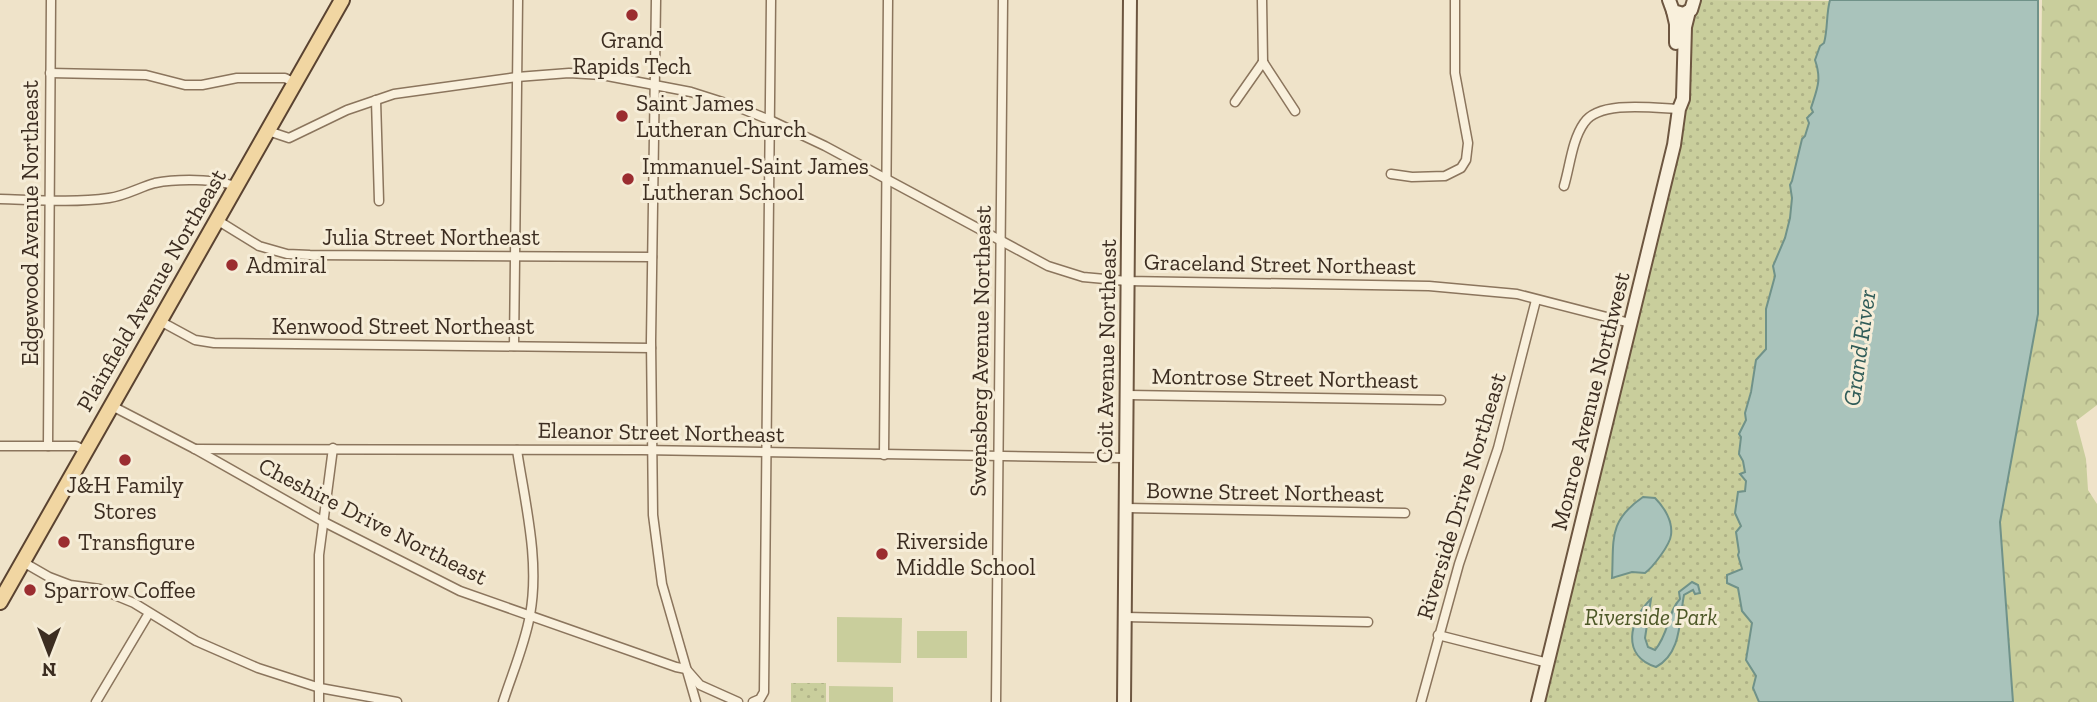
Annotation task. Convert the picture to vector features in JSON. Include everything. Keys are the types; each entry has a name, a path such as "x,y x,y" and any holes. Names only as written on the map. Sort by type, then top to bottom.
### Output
{"main road":[{"name":"Plainfield Avenue Northeast","path":"0,602 8,578 23,562 342,0"},
{"name":"Coit Avenue Northeast","path":"1124,702 1130,0"},
{"path":"1658,0 1683,14 1692,6"},
{"name":"Monroe Avenue Northwest","path":"1538,702 1683,99 1680,40 1671,6"},
{"name":"Monroe Avenue Northwest","path":"1680,40 1692,6"}],"street":[{"name":"Edgewood Avenue Northeast","path":"48,446 51,0"},
{"path":"514,346 518,0"},
{"path":"656,0 651,348 653,515 662,584 696,702"},
{"path":"753,702 760,699 764,692 771,0"},
{"path":"884,455 888,0"},
{"name":"Swensberg Avenue Northeast","path":"996,702 1003,0"},
{"path":"1262,0 1263,62 1295,111"},
{"path":"1391,174 1412,177 1445,176 1461,167 1466,160 1468,143 1455,73 1455,0"},
{"path":"1235,102 1263,62"},
{"path":"50,73 146,75 185,85 202,85 237,78 285,78 295,83"},
{"name":"Graceland Street Northeast","path":"268,131 289,138 347,110 394,94 517,77 569,73 602,75 691,92 771,120 1048,266 1065,272 1104,280 1128,281 1429,286 1517,294 1630,323"},
{"path":"376,100 379,201"},
{"path":"1564,186 1579,131 1588,117 1596,112 1617,108 1679,109"},
{"path":"0,199 113,198 156,183 178,181 227,182 236,187"},
{"name":"Julia Street Northeast","path":"217,220 259,246 287,254 652,257"},
{"name":"Riverside Drive Northeast","path":"1421,702 1459,564 1498,448 1536,300"},
{"name":"Kenwood Street Northeast","path":"160,321 195,340 214,343 651,348"},
{"name":"Montrose Street Northeast","path":"1128,395 1441,400"},
{"name":"Cheshire Drive Northeast","path":"112,406 195,449 324,522 460,591 676,667 686,668 700,685 738,702"},
{"path":"0,446 76,446 86,451"},
{"path":"319,702 319,555 333,448"},
{"name":"Eleanor Street Northeast","path":"195,449 653,451 1126,458"},
{"path":"503,702 530,617 534,588 517,450"},
{"name":"Bowne Street Northeast","path":"1126,508 1405,513"},
{"path":"23,562 70,585 100,589 134,603 196,641 239,660 320,688 397,702"},
{"path":"96,702 149,613"},
{"path":"1125,617 1368,622"},
{"path":"1438,635 1548,663"}],"green space":[{"name":"Riverside Park","path":"1697,0 1830,1 1826,48 1811,108 1813,112 1790,185 1792,198 1785,238 1773,266 1775,276 1766,309 1766,350 1756,360 1739,454 1745,473 1741,474 1746,481 1741,526 1736,532 1740,597 1752,623 1746,660 1757,676 1753,688 1759,702 1544,702 1679,144 1686,109 1688,25"},
{"path":"2042,0 2097,0 2097,405 2076,421 2086,459 2088,490 2097,504 2097,702 2013,702 2000,522 2038,314"},
{"path":"837,617 902,618 901,663 837,662"},
{"path":"917,631 967,631 967,658 917,658"},
{"path":"791,683 826,683 826,702 791,702"},
{"path":"829,686 893,687 893,702 829,702"}],"water":[{"name":"Grand River","path":"1830,0 2038,0 2038,314 2000,522 2013,702 1759,702 1753,688 1756,676 1746,660 1752,623 1742,611 1738,588 1727,583 1727,575 1742,569 1736,532 1741,526 1735,513 1738,492 1745,491 1746,481 1740,474 1745,472 1739,454 1739,434 1746,420 1745,413 1756,360 1766,349 1766,309 1775,276 1773,266 1785,238 1792,198 1790,185 1809,123 1807,118 1813,112 1811,108 1818,79 1815,60 1820,46 1824,43"},
{"path":"1643,497 1655,498 1665,510 1671,525 1670,539 1661,556 1645,573 1632,572 1612,578 1613,542 1618,523"},
{"path":"1692,582 1698,585 1700,593 1695,594 1693,590 1684,595 1678,635 1671,653 1656,667 1645,662 1637,655 1632,637 1643,608 1651,599 1645,638 1648,647 1655,650 1680,599 1679,592"}],"place":[{"name":"Grand Rapids Tech","path":"632,15"},
{"name":"Saint James Lutheran Church","path":"622,116"},
{"name":"Immanuel-Saint James Lutheran School","path":"628,179"},
{"name":"Admiral","path":"232,265"},
{"name":"J&H Family Stores","path":"125,460"},
{"name":"Transfigure","path":"64,542"},
{"name":"Riverside Middle School","path":"882,554"},
{"name":"Sparrow Coffee","path":"30,590"}]}
